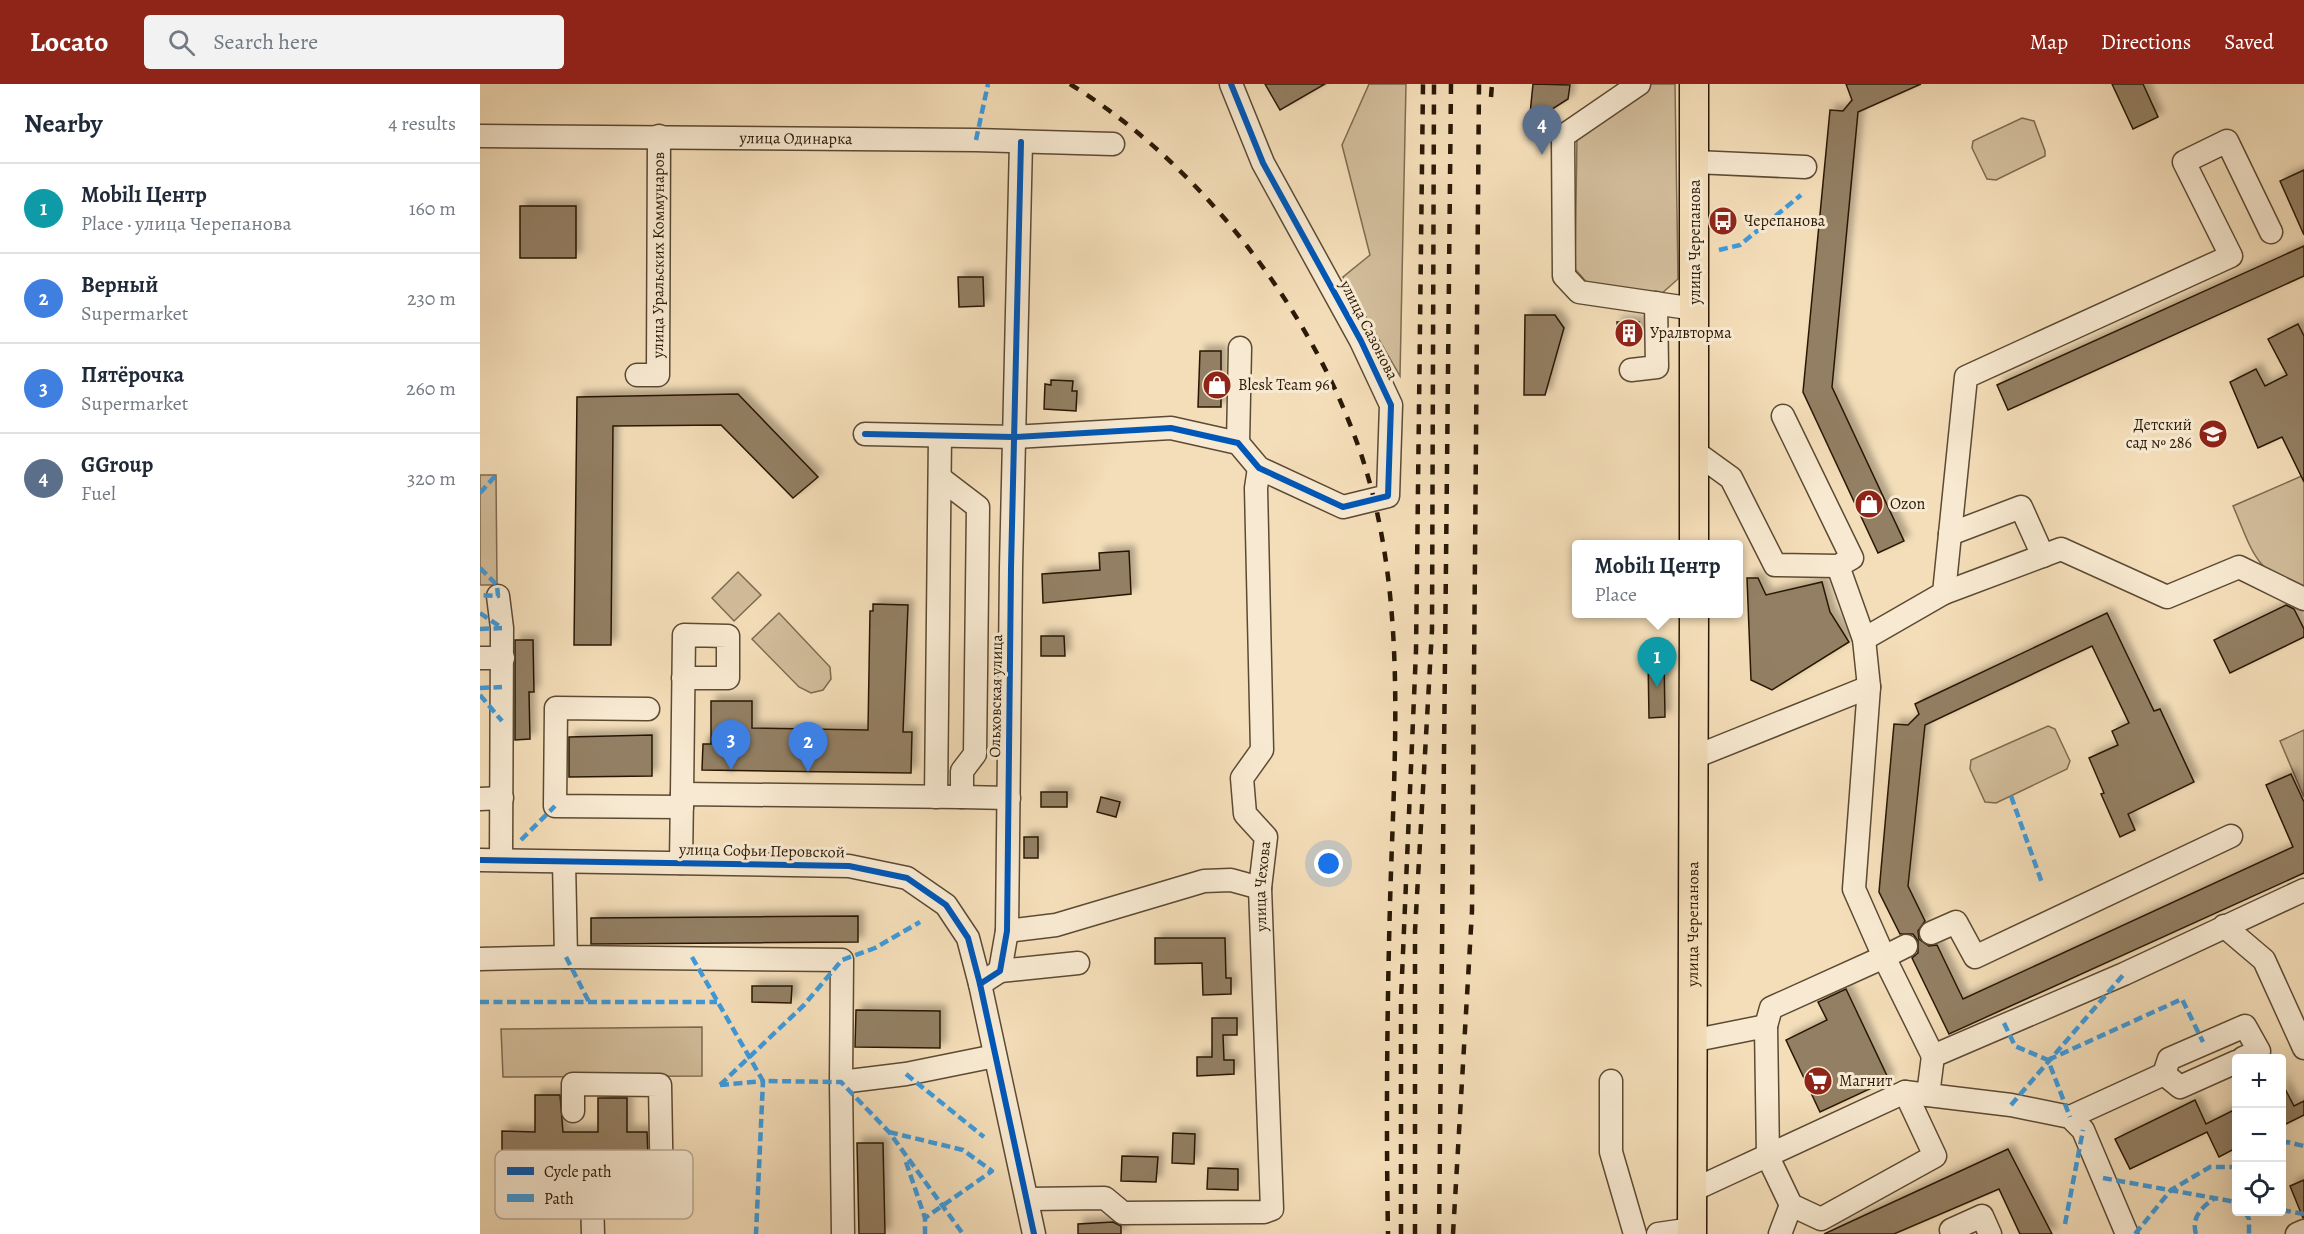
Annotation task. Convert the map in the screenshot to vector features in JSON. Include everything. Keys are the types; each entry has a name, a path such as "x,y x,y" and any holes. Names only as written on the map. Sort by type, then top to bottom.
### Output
{"main road":[{"name":"улица Черепанова","path":"1694,540 1695,84"},
{"name":"улица Черепанова","path":"1692,1232 1694,618"}],"street":[{"path":"1639,84 1612,92 1563,136 1564,276 1579,292 1695,309"},
{"name":"улица Сазонова","path":"1236,86 1263,163 1361,341 1391,405 1388,496 1343,507 1259,468 1238,443"},
{"name":"улица Одинарка","path":"480,136 659,136 1113,144"},
{"name":"улица Уральских Коммунаров","path":"647,375 659,136"},
{"path":"1944,593 1966,377 2231,256 2184,162 2227,141 2271,232"},
{"name":"Ольховская улица","path":"1000,971 1007,931 1021,142"},
{"path":"1695,162 1804,167"},
{"path":"1631,370 1657,368 1656,303"},
{"path":"865,434 1014,437 1171,428 1238,443 1240,348"},
{"path":"1695,452 1731,478 1775,565 1838,566 1852,558 1783,416"},
{"path":"936,797 940,436"},
{"name":"улица Чехова","path":"1027,1199 1105,1198 1123,1213 1264,1212 1272,1209 1260,888 1266,837 1245,814 1242,778 1262,750 1256,488 1259,468"},
{"path":"940,478 978,507 975,754 962,771 962,797"},
{"path":"1950,534 2020,507 2043,556"},
{"path":"1864,639 1944,593 2061,549 2167,597 2239,567 2304,599"},
{"path":"1838,566 1864,639 1869,687 1854,889 1884,957 1933,1056 1928,1095"},
{"path":"491,860 491,798 502,658 502,628 498,596"},
{"path":"480,658 502,658"},
{"path":"681,863 683,678"},
{"path":"1692,758 1869,687"},
{"path":"648,709 556,708 555,806 682,801 1009,798"},
{"path":"1931,933 1956,922 1975,957 2231,836"},
{"name":"улица Софьи Перовской","path":"491,860 849,866 907,878 946,905 968,939 980,984"},
{"path":"564,862 566,957"},
{"path":"1007,931 1056,925 1204,881 1231,880 1260,888"},
{"path":"1933,1056 2124,974 2304,890"},
{"path":"2224,926 2264,960 2304,1048"},
{"path":"1905,1092 1935,1156 1821,1219 1791,1205 1768,1157 1766,1026 1771,1008 1906,946"},
{"path":"480,959 566,957 842,960 843,1234"},
{"path":"1034,1234 980,984 1000,971 1078,963"},
{"path":"1691,1041 1766,1026"},
{"path":"2070,1118 2164,1074 2169,1059 2245,1026 2259,1052 2254,1054"},
{"path":"841,1082 906,1074 995,1056"},
{"path":"2164,1074 2180,1087 2232,1064"},
{"path":"1611,1081 1611,1152 1635,1234"},
{"path":"573,1111 573,1084 660,1084 661,1150"},
{"path":"1691,1191 1905,1092 2012,1104 2070,1118 2083,1130 2120,1232"},
{"path":"1780,1234 1791,1205"},
{"path":"1951,1230 1982,1216 1990,1234"},
{"path":"593,1219 593,1234"},
{"path":"2298,1234 2304,1231"},
{"path":"1658,1234 1692,1232"}],"shaded area":[{"path":"1369,84 1406,84 1400,376 1343,277 1370,255 1342,145"},
{"path":"1650,84 1675,84 1678,279 1660,295 1589,285 1575,269 1577,137"},
{"path":"2022,118 2034,121 2045,156 1996,180 1987,179 1972,148 1973,141"},
{"path":"480,475 496,475 497,585 480,585"},
{"path":"2304,475 2304,589 2274,576 2257,558 2233,506"},
{"path":"738,572 761,595 734,621 712,598"},
{"path":"779,613 830,667 831,679 823,690 811,693 799,687 752,639"},
{"path":"2048,726 2055,729 2070,761 2067,769 1996,803 1985,802 1970,769 1971,760"},
{"path":"2304,730 2304,797 2280,741"},
{"path":"702,1027 702,1076 503,1077 501,1029"}],"building":[{"path":"1265,84 1325,84 1280,110"},
{"path":"1533,84 1570,85 1568,99 1543,115 1530,114"},
{"path":"1846,84 1921,84 1858,112 1832,387 1904,541 1878,553 1803,392 1830,110 1843,111 1852,100"},
{"path":"2112,84 2143,84 2158,117 2133,129"},
{"path":"2304,170 2304,235 2280,181"},
{"path":"520,206 576,206 576,258 520,258"},
{"path":"2304,246 2304,276 2008,410 1997,385"},
{"path":"958,277 983,277 984,306 959,307"},
{"path":"1525,315 1555,315 1564,328 1545,395 1524,395"},
{"name":"Уралвторма","path":"1617,322 1639,322 1640,338 1618,339"},
{"path":"2298,324 2304,336 2304,482 2282,437 2258,448 2230,382 2256,369 2265,386 2287,375 2268,339"},
{"path":"1200,351 1221,351 1221,407 1198,407"},
{"path":"1051,380 1073,381 1072,391 1077,391 1076,411 1044,409 1045,384 1051,385"},
{"path":"738,394 818,477 793,498 721,425 613,426 611,645 574,645 577,397"},
{"path":"1129,551 1131,594 1043,603 1042,574 1100,570 1099,553"},
{"path":"1747,578 1758,578 1766,595 1822,582 1830,612 1849,642 1772,690 1751,680"},
{"path":"873,604 908,605 903,732 912,732 911,773 702,770 703,744 711,744 711,701 752,701 752,728 868,730 870,611 873,611"},
{"path":"2286,605 2294,609 2304,629 2304,637 2230,673 2214,640"},
{"path":"2107,613 2154,711 2160,709 2194,782 2128,814 2135,830 2120,837 2101,794 2104,793 2089,758 2118,745 2112,731 2129,723 2092,646 1925,725 1908,886 1925,921 1918,931 1919,939 1929,946 1937,945 1963,999 2293,847 2266,785 2291,774 2304,802 2304,873 1949,1034 1912,958 1918,953 1918,941 1913,934 1900,934 1879,892 1894,724 1908,725 1919,714 1915,704"},
{"path":"1041,636 1064,636 1065,656 1041,656"},
{"path":"515,640 533,640 534,692 529,692 530,739 515,740"},
{"path":"1648,657 1664,657 1665,717 1649,718"},
{"path":"652,735 652,776 569,777 569,737"},
{"path":"1041,792 1067,792 1067,807 1041,807"},
{"path":"1101,797 1120,802 1116,817 1097,812"},
{"path":"1024,837 1038,837 1038,858 1024,858"},
{"path":"858,916 858,942 591,944 591,918"},
{"path":"1155,938 1225,938 1226,978 1231,978 1231,994 1203,995 1202,963 1155,964"},
{"path":"752,986 792,986 791,1003 752,1002"},
{"path":"1846,989 1889,1080 1820,1112 1786,1040 1827,1020 1818,1002"},
{"path":"856,1010 940,1011 940,1048 855,1047"},
{"path":"1212,1018 1237,1018 1237,1035 1223,1035 1224,1060 1234,1060 1234,1074 1197,1076 1197,1057 1212,1057"},
{"path":"2286,1091 2294,1106 2304,1101 2304,1115 2286,1124"},
{"path":"535,1095 560,1095 563,1132 598,1132 598,1098 627,1098 627,1132 647,1132 648,1150 502,1150 502,1131 535,1132"},
{"path":"2195,1100 2206,1124 2232,1111 2232,1150 2219,1157 2207,1132 2130,1169 2115,1139"},
{"path":"1173,1133 1195,1134 1194,1164 1172,1163"},
{"path":"857,1143 883,1143 885,1234 859,1234"},
{"path":"2008,1149 2052,1234 2020,1234 1999,1189 1894,1234 1824,1234"},
{"path":"1122,1156 1158,1157 1156,1182 1121,1181"},
{"path":"1208,1168 1238,1169 1238,1190 1207,1189"},
{"path":"2304,1180 2304,1218 2303,1218 2290,1186"},
{"path":"1113,1222 1121,1226 1121,1234 1078,1234 1078,1224"}],"railway":[{"path":"1070,84 1120,118 1166,157 1228,222 1265,270 1297,318 1338,396 1360,451 1376,506 1386,561 1395,675 1388,1028 1388,1234"},
{"path":"1401,1234 1401,999 1416,651 1423,84"},
{"path":"1415,1234 1415,931 1432,630 1434,84"},
{"path":"1439,1234 1451,84"},
{"path":"1453,1234 1472,911 1479,84"},
{"path":"1491,97 1492,84"}],"marked path":[{"path":"976,140 988,84"},
{"path":"1719,250 1740,245 1801,195"},
{"path":"480,493 496,475"},
{"path":"480,568 497,585 498,596 480,595"},
{"path":"480,613 502,628"},
{"path":"480,629 502,628"},
{"path":"480,688 502,687"},
{"path":"480,695 502,721"},
{"path":"2011,796 2042,883"},
{"path":"521,840 555,806"},
{"path":"720,1085 804,1005 842,960 875,948 920,922"},
{"path":"566,957 589,1002"},
{"path":"692,957 763,1081 841,1082 889,1132 963,1234"},
{"path":"2011,1105 2124,974"},
{"path":"2048,1060 2182,999 2203,1042"},
{"path":"480,1002 717,1002"},
{"path":"2004,1023 2015,1046 2048,1060 2070,1117"},
{"path":"906,1074 984,1137"},
{"path":"720,1085 763,1081 756,1234"},
{"path":"2065,1224 2083,1130"},
{"path":"889,1132 963,1150 992,1171 925,1218"},
{"path":"2286,1143 2304,1146"},
{"path":"906,1162 925,1218 925,1234"},
{"path":"2135,1234 2171,1190 2210,1167 2232,1167"},
{"path":"2103,1178 2232,1201"},
{"path":"2196,1234 2196,1218 2215,1198"},
{"path":"2286,1211 2304,1214"},
{"path":"2247,1216 2249,1234"}],"cycle path":[{"path":"865,434 1014,437 1171,428 1238,443 1259,468 1343,507 1388,496 1391,405 1361,341 1263,163 1231,84"},
{"path":"980,984 1000,971 1007,931 1011,568 1021,142"},
{"path":"480,860 849,866 907,878 946,905 968,938 1034,1234"}],"place":[{"name":"GGroup","path":"1542,155"},
{"name":"Черепанова","path":"1723,221"},
{"name":"Уралвторма","path":"1629,333"},
{"name":"Blesk Team 96","path":"1217,385"},
{"name":"Детский сад № 286","path":"2213,434"},
{"name":"Ozon","path":"1869,504"},
{"name":"Mobil1 Центр","path":"1657,687"},
{"name":"Пятёрочка","path":"731,770"},
{"name":"Верный","path":"808,772"},
{"name":"Магнит","path":"1818,1081"}]}
